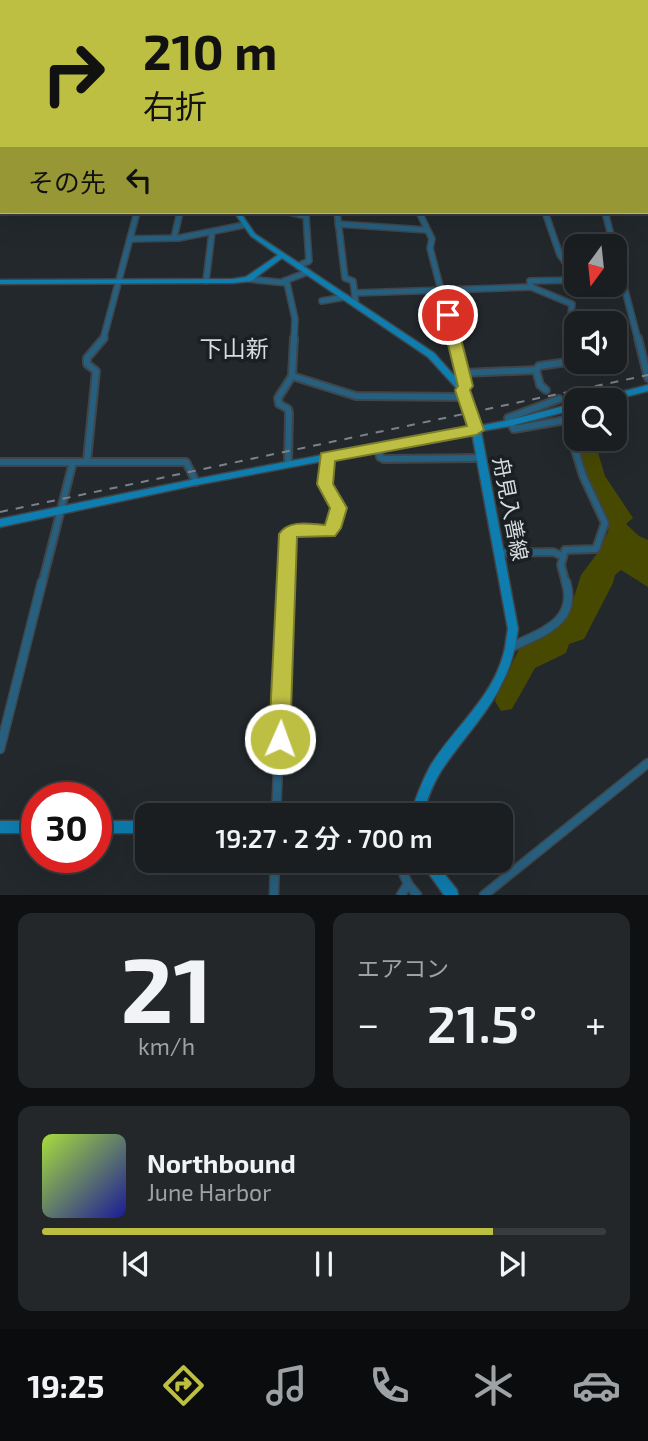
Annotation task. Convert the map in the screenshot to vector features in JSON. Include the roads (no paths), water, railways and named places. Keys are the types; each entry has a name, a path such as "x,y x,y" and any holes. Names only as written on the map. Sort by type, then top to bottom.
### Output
{"street":[{"path":"87,461 96,372 87,364 88,358 103,341 136,214"},
{"path":"174,238 180,214"},
{"name":"舟見入善線","path":"238,214 244,225 282,255 431,355 451,375 464,394 476,430 513,629 512,647 500,680 431,777 419,803"},
{"path":"298,214 306,216 309,261 299,266"},
{"path":"337,214 345,278 353,281 356,304"},
{"path":"292,376 356,396 464,394 466,386 463,373 430,248 432,239 420,214"},
{"path":"546,214 564,261"},
{"path":"606,214 611,234"},
{"path":"338,224 427,230"},
{"path":"130,239 174,238 244,225"},
{"path":"206,281 212,232"},
{"path":"248,279 282,255"},
{"path":"0,282 248,279 284,281 308,272"},
{"path":"531,287 530,281 564,279"},
{"path":"284,281 287,283 295,320 292,376 278,398 279,404 288,409 289,413 288,464"},
{"path":"355,293 531,287 572,304 567,362 539,366 536,370 463,373"},
{"path":"322,302 345,297"},
{"path":"627,297 648,378"},
{"path":"536,370 540,385 546,390"},
{"path":"627,393 648,388"},
{"path":"512,647 558,621 566,611 571,598 559,562 560,555 565,550 596,549 605,523 583,476 565,419 514,429 510,424 508,418 559,399"},
{"path":"0,523 288,464 510,424 564,409"},
{"path":"378,448 384,459 481,458"},
{"path":"277,803 288,534 292,530 328,531 333,528 338,508 325,484 327,457"},
{"path":"0,462 186,462 196,482"},
{"path":"0,749 73,462"},
{"path":"499,553 553,552 560,555"},
{"path":"484,895 648,763"},
{"path":"0,827 21,827"},
{"path":"112,827 135,827"},
{"path":"274,895 275,873"},
{"path":"403,873 417,895"},
{"path":"435,873 452,895"},
{"path":"401,895 408,884"}],"railway":[{"path":"0,512 648,375"}],"district":[{"name":"下山新","path":"234,349"}]}
